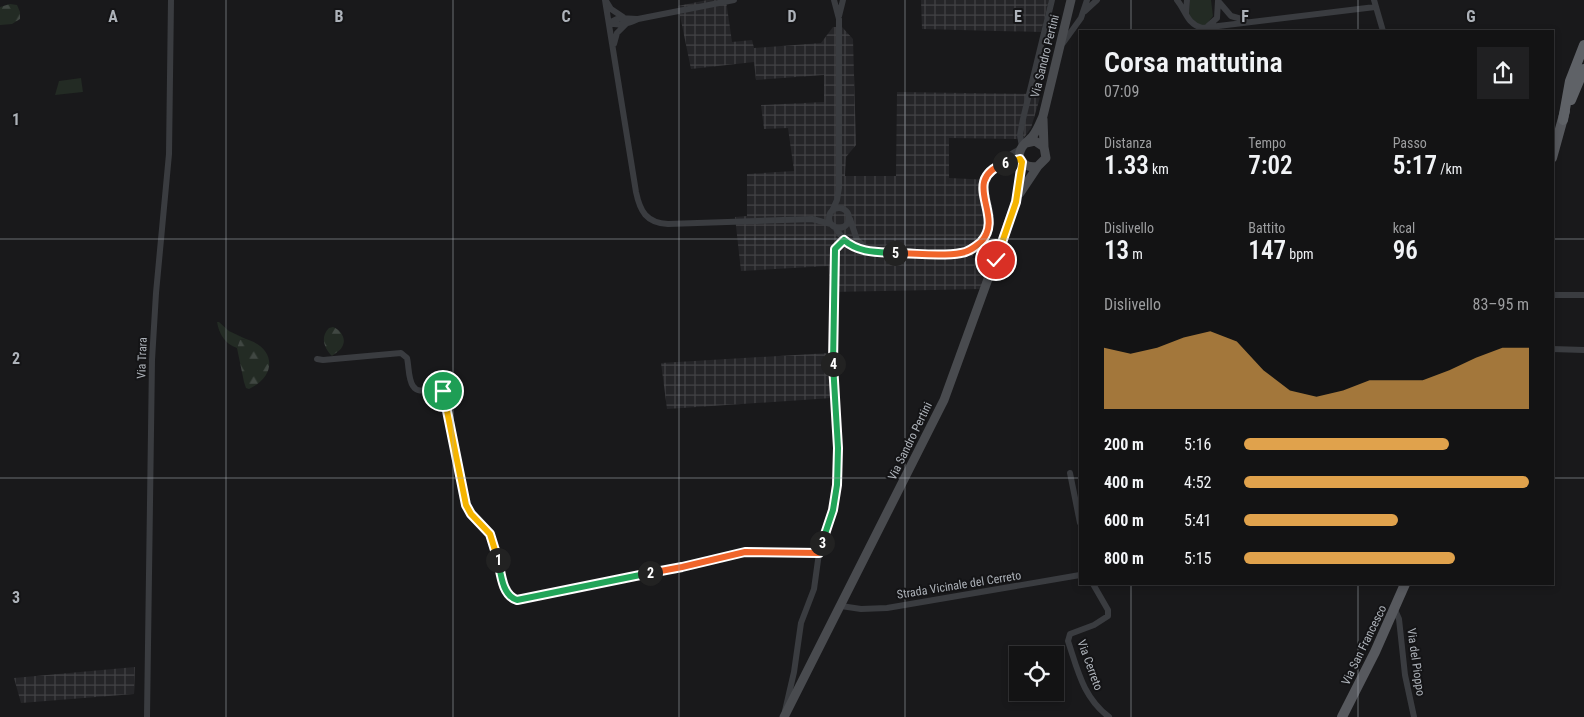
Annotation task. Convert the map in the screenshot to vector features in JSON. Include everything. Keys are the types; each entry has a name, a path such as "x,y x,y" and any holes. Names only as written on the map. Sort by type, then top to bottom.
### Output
{"highway":[{"path":"1563,120 1570,81 1584,45"},
{"path":"1563,120 1584,69"}],"main road":[{"name":"Via Sandro Pertini","path":"784,717 944,400 1018,197 1021,161 1019,154 1036,130 1043,116 1071,0"},
{"path":"1554,151 1584,59"},
{"path":"1018,197 1038,166 1046,158 1043,116"},
{"path":"1023,146 1036,141 1044,147"},
{"path":"1021,161 1030,167 1038,166"},
{"name":"Via San Francesco","path":"1342,717 1406,585"}],"street":[{"name":"Via Trara","path":"147,717 152,360 156,292 169,154 172,0"},
{"path":"606,0 611,9 625,21"},
{"path":"606,0 637,196 640,207 647,217 656,222 668,224 812,219 838,208 845,210"},
{"path":"609,23 620,25 625,21 734,0"},
{"path":"839,19 843,0 835,0 839,19 839,188 830,219 832,225 844,240 859,249 876,252 963,253 971,250 983,238 988,228 989,215 982,191 985,179 993,168 1023,146 1020,135 1023,119 1052,0"},
{"path":"1084,12 1087,0"},
{"path":"1058,53 1084,12 1097,0"},
{"path":"1177,0 1194,25 1205,28 1375,3 1383,30"},
{"path":"1186,15 1187,0"},
{"path":"1205,28 1216,20 1219,11 1218,1"},
{"path":"1218,1 1232,16 1242,20 1253,20"},
{"path":"614,51 617,33 625,21"},
{"path":"993,168 1021,161"},
{"path":"839,188 845,210 849,214 857,240 863,246 876,252"},
{"path":"812,219 844,227 850,219"},
{"path":"784,717 794,672 800,626 815,586 819,553 833,510 837,485 838,448 832,351 835,300 834,254 836,247 844,240"},
{"path":"1554,294 1584,295"},
{"path":"1554,349 1584,350"},
{"path":"317,359 403,354 407,358 411,383 414,388 422,390 438,388 443,391 466,505 471,514 486,528 491,536 506,592 514,598 521,599 682,567 740,552 819,553"},
{"path":"1070,473 1079,518"},
{"name":"Strada Vicinale del Cerreto","path":"841,606 865,609 899,606 1079,575"},
{"name":"Via Cerreto","path":"1094,585 1108,610 1108,616 1094,625 1070,634 1068,641 1088,696 1109,717"},
{"name":"Via del Pioppo","path":"1395,610 1399,619 1405,675 1414,717"}],"shaded area":[{"path":"707,0 726,0 732,42 752,40 754,48 821,43 833,27 842,27 853,39 856,145 846,157 845,176 896,176 897,92 1041,94 1031,128 1023,139 949,138 949,178 991,180 988,187 994,224 987,242 974,253 972,258 992,259 983,289 831,292 828,266 741,271 735,217 747,216 747,174 794,171 788,128 764,129 761,105 824,102 824,75 756,80 754,62 691,69 678,6"},
{"path":"921,0 1049,0 1041,32 922,29"},
{"path":"829,353 832,398 667,409 661,363"},
{"path":"135,667 134,694 21,703 14,678"}],"green space":[{"path":"1190,0 1211,0 1213,16 1206,25 1199,25 1189,16"},
{"path":"10,4 17,5 20,19 12,24 0,25 0,7"},
{"path":"81,78 83,92 55,95 59,81"},
{"path":"217,322 229,331 246,339 240,340 237,348 229,344 219,331"},
{"path":"333,327 341,333 344,341 341,348 332,356 325,346 324,339 326,331"},
{"path":"246,339 256,343 263,349 268,355 269,362 265,377 249,389 246,388 244,382 237,348 240,340"}],"route":[{"path":"443,391 466,505 473,517 486,528 491,536 506,592 517,600 682,567 740,552 819,553 833,510 838,470 832,351 835,300 834,251 836,247 844,240 859,249 873,252 960,254 968,251 974,248 985,236 990,221 983,194 983,185 986,177 993,168 1020,159 1022,162 1021,178 1016,202 996,260"}]}
